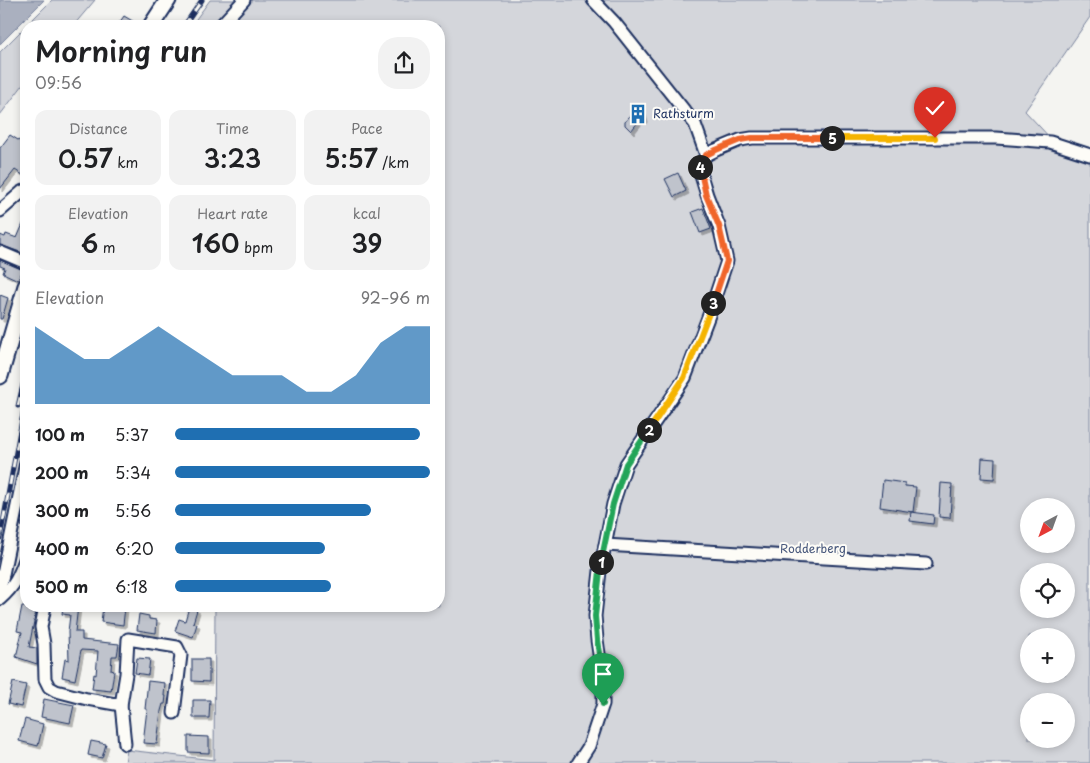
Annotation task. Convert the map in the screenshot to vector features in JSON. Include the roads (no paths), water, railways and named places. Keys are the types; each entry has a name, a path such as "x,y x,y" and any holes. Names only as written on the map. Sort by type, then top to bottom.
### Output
{"main road":[{"path":"155,20 168,0"},
{"path":"0,376 20,307"}],"street":[{"path":"226,20 244,0"},
{"path":"592,0 614,22 695,124 706,155"},
{"path":"578,763 589,746 603,704 603,681 595,616 600,571 613,504 626,464 684,378 709,315 727,261 719,226 706,195 699,168 706,155 740,140 752,138 996,138 1050,142 1090,155"},
{"path":"0,211 20,194"},
{"path":"0,252 20,260"},
{"path":"0,590 20,492"},
{"path":"605,545 926,564"},
{"path":"0,599 11,589 20,572"},
{"path":"44,612 41,628 44,644 45,679 50,686 56,691 121,705"},
{"path":"125,744 121,705 126,674 128,639 177,647 181,655 174,713"}],"water":[{"path":"0,0 44,0 24,20 20,20 20,24 0,44"}],"railway":[{"path":"188,20 202,0"},
{"path":"18,406 20,398"},
{"path":"0,538 20,430"}],"place":[{"name":"Rathsturm","path":"638,114"}],"park label":[{"name":"Rodderberg","path":"813,549"}]}
